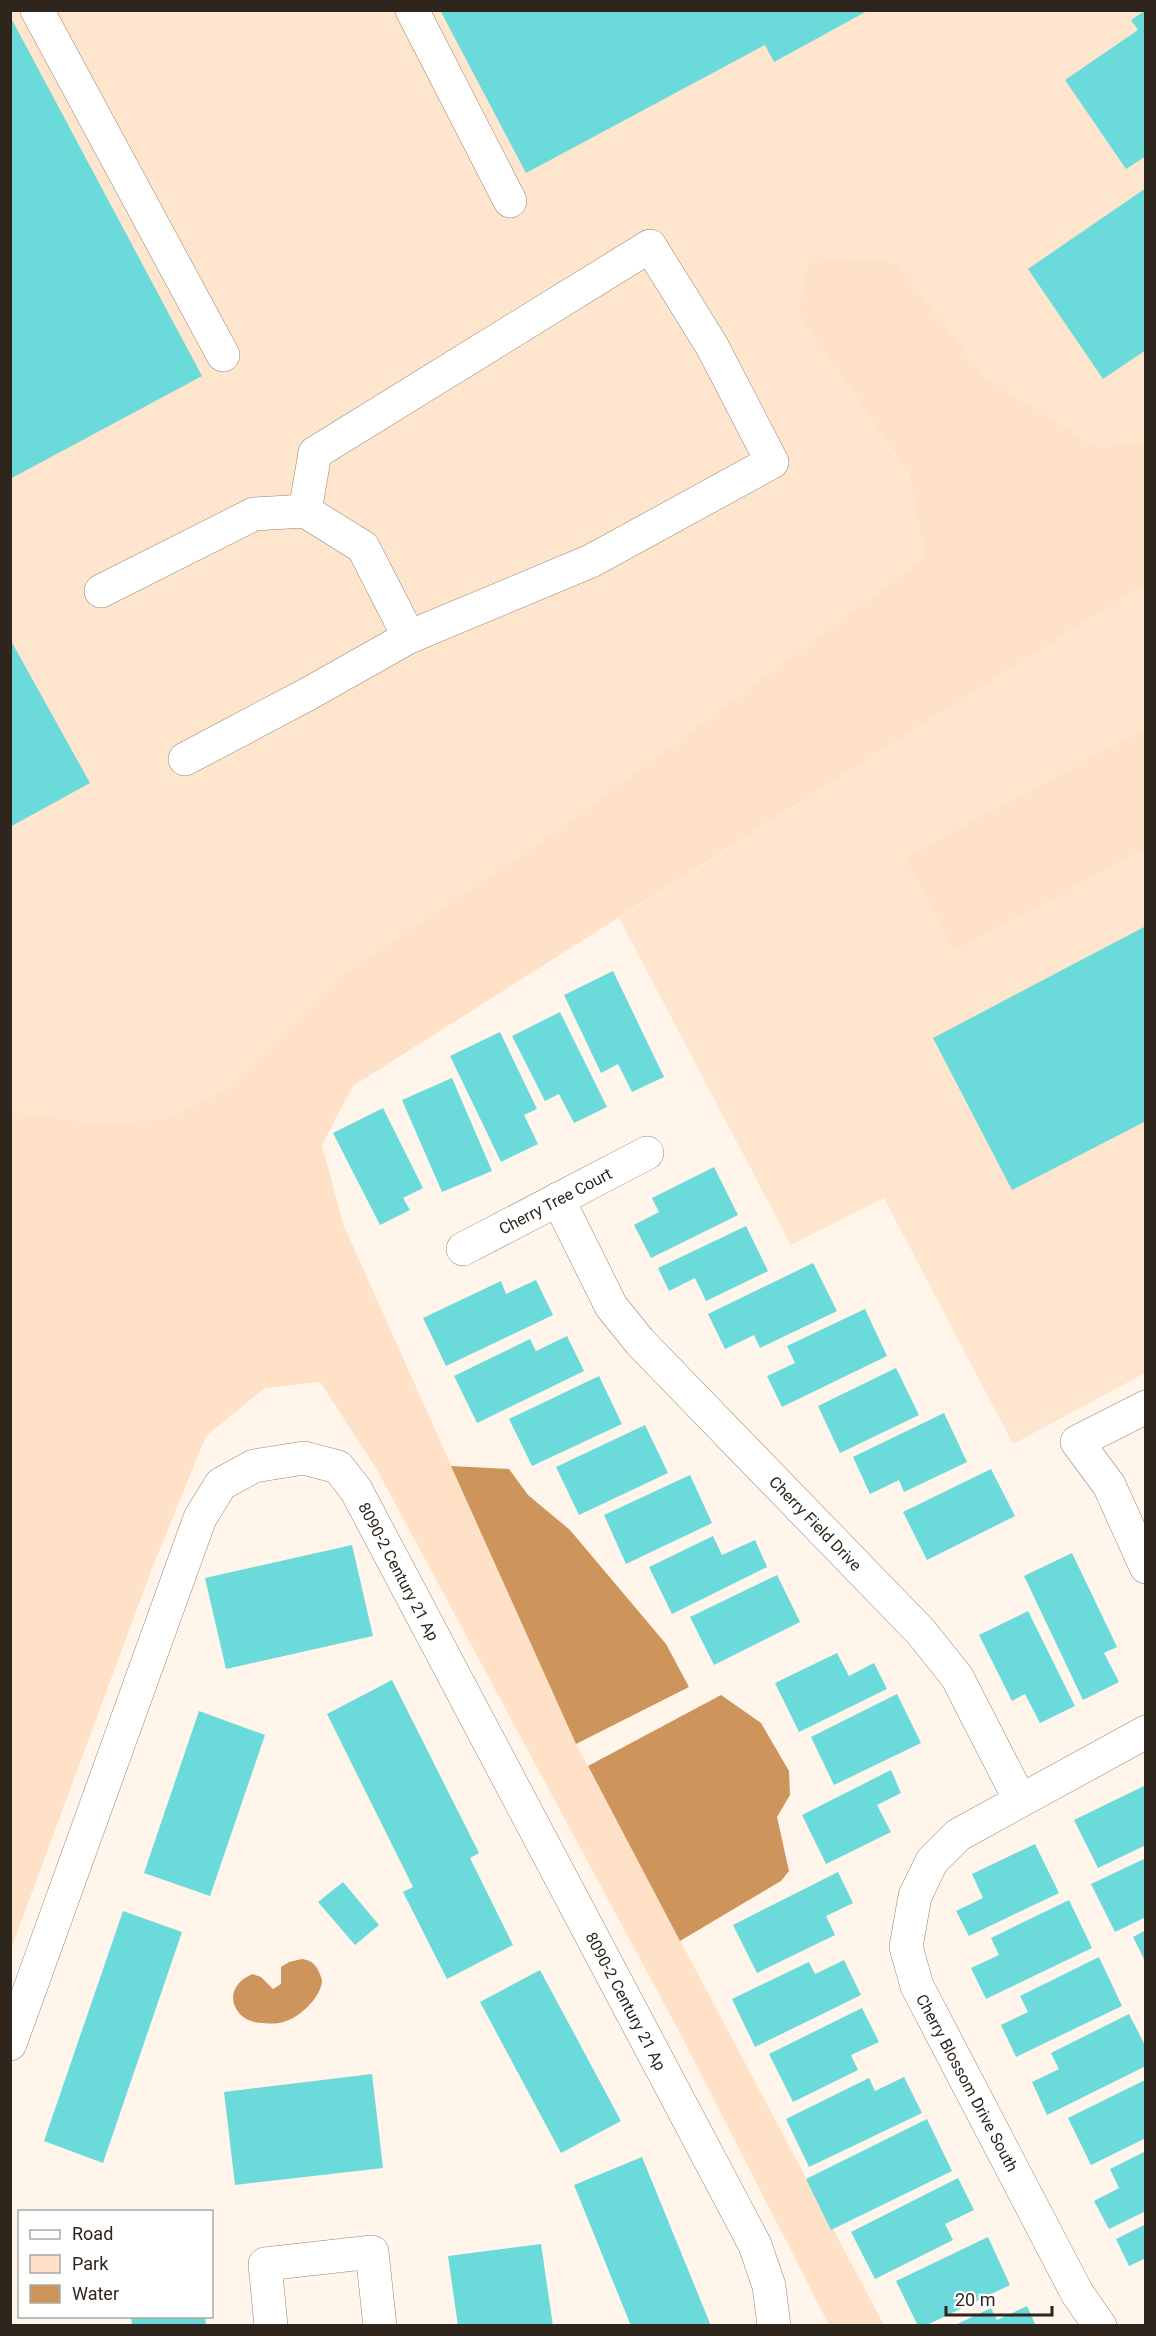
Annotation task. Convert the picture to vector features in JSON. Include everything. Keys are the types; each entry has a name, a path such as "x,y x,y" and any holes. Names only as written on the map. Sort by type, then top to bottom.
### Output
{"street":[{"path":"37,10 224,356"},
{"path":"412,10 510,201"},
{"path":"185,759 409,637 591,561 772,462 712,346 650,246 315,453 304,512"},
{"path":"101,591 254,514 304,512 363,547 409,637"},
{"name":"Cherry Tree Court","path":"463,1248 647,1153"},
{"name":"Cherry Field Drive","path":"558,1199 611,1306 640,1342 921,1632 957,1677 1020,1800"},
{"path":"1146,1407 1077,1442 1108,1485 1146,1567"},
{"name":"8090-2 Century 21 Ap","path":"10,2044 200,1518 221,1484 254,1466 304,1458 338,1467 356,1490 755,2245 768,2286 774,2325"},
{"path":"1020,1800 1146,1732"},
{"name":"Cherry Blossom Drive South","path":"1020,1800 958,1835 932,1861 915,1896 906,1947 917,1986 1077,2293 1100,2325"},
{"path":"271,2325 265,2264 372,2252 380,2325"}],"shaded area":[{"path":"11,11 1145,11 1145,441 1099,448 986,380 896,263 799,315 910,478 924,558 554,833 337,979 226,1089 167,1119 101,1124 11,1111"},
{"path":"1145,584 1145,1373 1013,1444 884,1198 791,1245 619,918"}],"green space":[{"path":"809,257 896,263 987,380 1099,448 1145,441 1145,584 353,1086 322,1145 343,1224 576,1744 884,2325 829,2325 681,2035 376,1468 320,1382 265,1388 206,1436 151,1571 11,1949 11,1111 101,1124 167,1119 226,1089 337,979 554,833 924,558 910,477 799,315"},
{"path":"1145,729 1145,849 955,950 905,858"}],"water":[{"path":"451,1466 509,1469 528,1495 570,1530 666,1644 689,1687 576,1744"},
{"path":"721,1695 761,1723 789,1771 790,1795 777,1817 789,1871 781,1881 680,1941 588,1766"},
{"path":"302,1959 314,1964 322,1981 314,2000 303,2011 292,2019 275,2023 253,2022 239,2013 233,2001 233,1995 242,1980 253,1974 261,1977 273,1989 281,1984 281,1967 289,1962"}],"building":[{"path":"440,10 869,10 774,62 765,45 526,173"},
{"path":"1146,10 1146,156 1126,169 1065,80 1138,30 1131,20"},
{"path":"10,16 202,376 10,479"},
{"path":"1146,188 1146,350 1103,379 1028,269"},
{"path":"10,639 90,783 10,827"},
{"path":"1146,926 1146,1121 1012,1190 933,1038"},
{"path":"613,971 664,1077 632,1092 618,1064 601,1073 564,995"},
{"path":"560,1012 607,1107 574,1123 559,1094 545,1101 512,1036"},
{"path":"500,1032 537,1109 524,1115 538,1144 501,1162 450,1056"},
{"path":"452,1078 492,1171 442,1192 402,1100"},
{"path":"383,1108 423,1188 403,1198 410,1210 380,1225 333,1133"},
{"path":"714,1167 738,1215 651,1258 634,1225 659,1212 652,1198"},
{"path":"746,1226 768,1271 706,1301 695,1278 669,1291 658,1268"},
{"path":"813,1263 837,1311 760,1348 754,1335 725,1349 708,1314"},
{"path":"536,1280 553,1315 446,1366 423,1318 501,1281 506,1294"},
{"path":"865,1309 887,1356 782,1407 767,1376 795,1363 787,1346"},
{"path":"567,1336 584,1371 477,1423 454,1376 530,1339 536,1351"},
{"path":"896,1368 919,1415 840,1453 818,1406"},
{"path":"599,1376 622,1424 532,1466 509,1419"},
{"path":"944,1413 967,1462 904,1492 899,1480 870,1494 853,1457"},
{"path":"645,1425 668,1473 579,1515 556,1467"},
{"path":"991,1469 1015,1516 927,1560 903,1512"},
{"path":"690,1475 712,1523 626,1564 604,1515"},
{"path":"713,1536 722,1555 755,1540 767,1567 672,1614 649,1567"},
{"path":"352,1545 373,1636 226,1669 205,1578"},
{"path":"1072,1553 1117,1647 1104,1653 1119,1682 1083,1700 1024,1576"},
{"path":"777,1575 800,1622 714,1665 690,1617"},
{"path":"1028,1611 1075,1706 1040,1723 1025,1694 1012,1701 979,1635"},
{"path":"837,1653 849,1676 874,1663 887,1689 799,1732 775,1683"},
{"path":"392,1680 479,1853 470,1858 513,1945 447,1979 403,1892 413,1887 327,1714"},
{"path":"897,1694 921,1743 834,1785 811,1737"},
{"path":"199,1711 265,1735 210,1896 144,1873"},
{"path":"891,1770 901,1793 877,1805 891,1832 826,1864 802,1815"},
{"path":"1146,1785 1146,1845 1098,1868 1074,1820"},
{"path":"1035,1844 1059,1893 969,1936 956,1911 983,1898 972,1874"},
{"path":"1146,1858 1146,1917 1115,1932 1091,1884"},
{"path":"838,1872 853,1903 826,1916 835,1935 757,1973 733,1925"},
{"path":"343,1882 379,1925 355,1945 318,1902"},
{"path":"1069,1900 1092,1948 986,1999 971,1968 999,1955 991,1938"},
{"path":"123,1911 182,1932 103,2163 44,2141"},
{"path":"1146,1930 1146,1963 1133,1937"},
{"path":"1099,1957 1122,2006 1016,2057 1001,2025 1028,2012 1020,1996"},
{"path":"844,1960 861,1995 755,2047 732,1999 809,1962 815,1974"},
{"path":"540,1970 621,2121 561,2153 480,2002"},
{"path":"862,2008 879,2042 851,2055 858,2070 793,2102 769,2054"},
{"path":"1129,2014 1146,2047 1146,2066 1047,2115 1032,2082 1059,2069 1051,2053"},
{"path":"372,2074 383,2168 235,2185 224,2092"},
{"path":"904,2077 922,2113 809,2167 786,2119 869,2078 875,2091"},
{"path":"1145,2080 1146,2138 1091,2165 1068,2118"},
{"path":"927,2119 952,2171 831,2230 806,2179"},
{"path":"1146,2151 1146,2211 1109,2229 1094,2201 1119,2188 1110,2169"},
{"path":"642,2157 711,2326 631,2326 574,2185"},
{"path":"958,2178 974,2210 945,2224 953,2240 875,2279 851,2232"},
{"path":"1146,2224 1146,2258 1129,2266 1116,2239"},
{"path":"988,2237 1010,2285 925,2326 918,2326 896,2281"},
{"path":"541,2244 553,2326 458,2326 448,2256"},
{"path":"1027,2306 1036,2326 953,2326 991,2308 997,2320"},
{"path":"131,2318 205,2318 206,2326 132,2326"}]}
